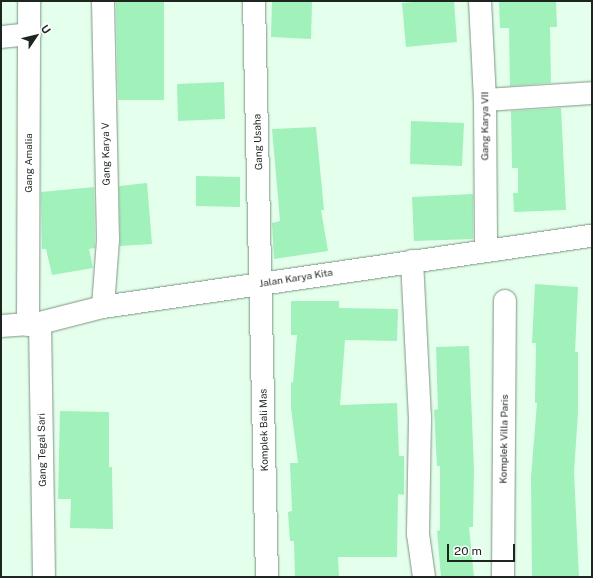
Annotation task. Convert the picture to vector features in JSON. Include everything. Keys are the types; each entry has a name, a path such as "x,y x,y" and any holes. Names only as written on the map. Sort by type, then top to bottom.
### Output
{"street":[{"name":"Gang Amalia","path":"29,1 34,324"},
{"name":"Gang Karya V","path":"103,1 108,240 103,307"},
{"name":"Gang Usaha","path":"254,1 261,284"},
{"name":"Gang Karya VII","path":"480,1 485,100 486,251"},
{"path":"1,38 30,34"},
{"path":"485,100 592,93"},
{"name":"Jalan Karya Kita","path":"1,326 34,324 103,307 592,236"},
{"path":"412,261 420,418 418,534 424,577"},
{"name":"Komplek Bali Mas","path":"261,284 267,577"},
{"name":"Komplek Villa Paris","path":"503,577 505,301"},
{"name":"Gang Tegal Sari","path":"34,324 44,577"}],"building":[{"path":"116,1 164,1 164,100 118,100"},
{"path":"272,1 312,1 311,39 271,37"},
{"path":"454,1 457,42 406,47 402,3"},
{"path":"499,1 556,1 557,27 550,27 551,83 510,86 509,28 500,28"},
{"path":"224,82 225,119 178,121 177,84"},
{"path":"561,108 566,210 514,212 513,193 518,193 518,168 512,168 511,111"},
{"path":"411,121 464,123 462,166 410,164"},
{"path":"316,127 324,210 321,210 328,251 274,259 272,223 280,221 272,129"},
{"path":"196,176 240,177 240,207 196,206"},
{"path":"147,183 152,244 120,246 119,186"},
{"path":"94,187 95,248 89,249 93,268 52,275 46,249 42,249 41,192"},
{"path":"473,194 473,239 414,241 412,197"},
{"path":"535,284 578,287 575,352 578,352 578,413 574,472 579,577 532,577 531,477 537,403 535,403 536,343 532,343"},
{"path":"291,301 339,301 339,308 398,309 397,341 345,340 340,405 397,403 399,456 404,456 404,495 398,494 397,557 338,557 339,577 295,577 294,541 290,541 288,512 292,511 290,463 298,463 291,408 291,382 293,383 297,335 291,335"},
{"path":"469,346 474,470 473,527 469,527 474,577 441,577 437,531 440,530 440,466 437,466 434,410 438,409 436,347"},
{"path":"60,411 109,412 109,467 112,467 113,529 70,528 71,499 58,499"}]}
